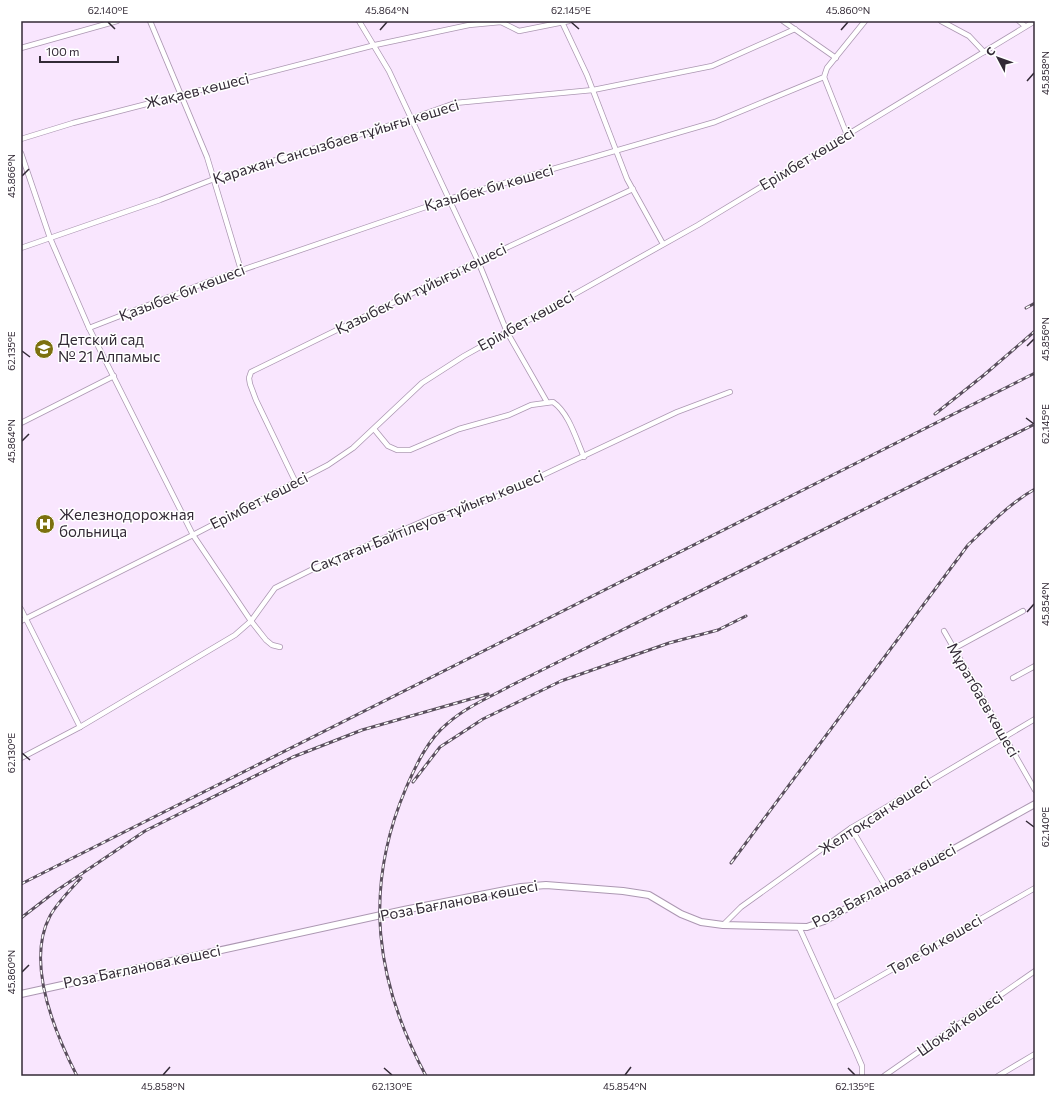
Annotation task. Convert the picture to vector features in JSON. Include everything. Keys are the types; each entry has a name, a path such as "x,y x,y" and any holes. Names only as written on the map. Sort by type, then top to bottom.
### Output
{"street":[{"path":"21,48 117,21"},
{"path":"150,21 207,157 241,270"},
{"path":"359,21 390,71 410,119 478,261 507,332 547,402"},
{"name":"Жақаев көшесі","path":"21,139 73,123 374,44 469,25 501,22 519,31 569,21"},
{"path":"783,21 836,58"},
{"path":"847,135 824,77 827,68 865,21"},
{"path":"942,21 970,36 984,52"},
{"path":"1019,21 1025,26"},
{"name":"Ерімбет көшесі","path":"23,620 193,535 328,465 352,448 422,384 464,356 663,244 1035,21"},
{"path":"562,22 593,90 616,152 633,189 663,244"},
{"name":"Қаражан Сансызбаев тұйығы көшесі","path":"21,248 160,200 214,179 410,119 455,103 593,90 712,66 795,30"},
{"name":"Қазыбек би көшесі","path":"88,328 241,270 449,198 616,152 715,122 824,77"},
{"path":"21,153 50,238 88,328 114,376 193,535 251,622 266,640 272,645 280,647"},
{"name":"Қазыбек би тұйығы көшесі","path":"296,482 250,384 249,378 251,372 478,261 633,189"},
{"path":"21,423 114,376"},
{"name":"Сақтаған Байтілеуов тұйығы көшесі","path":"21,758 80,727 218,646 251,622 275,588 317,566 433,517 492,499 678,412 730,392"},
{"path":"374,429 388,446 397,450 410,450 459,429 509,415 531,405 553,402 560,407 584,457"},
{"path":"21,609 23,620 80,727"},
{"path":"954,649 1023,612"},
{"name":"Мұратбаев көшесі","path":"944,631 1003,737 1035,790"},
{"path":"1013,678 1035,666"},
{"name":"Желтоқсан көшесі","path":"723,925 741,907 851,828 1035,719"},
{"name":"Роза Бағланова көшесі","path":"21,994 404,910 521,887 546,885 623,891 649,895 681,914 701,922 723,925 807,927 824,921 1035,804"},
{"path":"851,828 886,887"},
{"name":"Төле би көшесі","path":"835,1002 1035,888"},
{"path":"799,927 835,1002 862,1066 862,1076"},
{"name":"Шоқай көшесі","path":"884,1076 1035,971"},
{"path":"998,1076 1035,1054"}],"railway":[{"path":"1026,308 1035,303"},
{"path":"935,414 984,375 1035,331"},
{"path":"21,884 1035,373"},
{"path":"426,1076 395,1005 386,970 381,934 380,898 384,862 392,825 418,762 441,729 462,712 510,686 1035,424"},
{"path":"731,863 968,545 1008,508 1035,489"},
{"path":"413,782 440,747 483,719 561,681 669,643 718,630 746,616"},
{"path":"21,918 56,891 145,831 293,757 362,730 488,694"},
{"path":"77,1076 68,1059 52,1019 42,976 41,955 43,935 50,916 60,901 81,878"}],"place":[{"name":"Детский сад № 21 Алпамыс","path":"44,349"},
{"name":"Железнодорожная больница","path":"45,524"}]}
